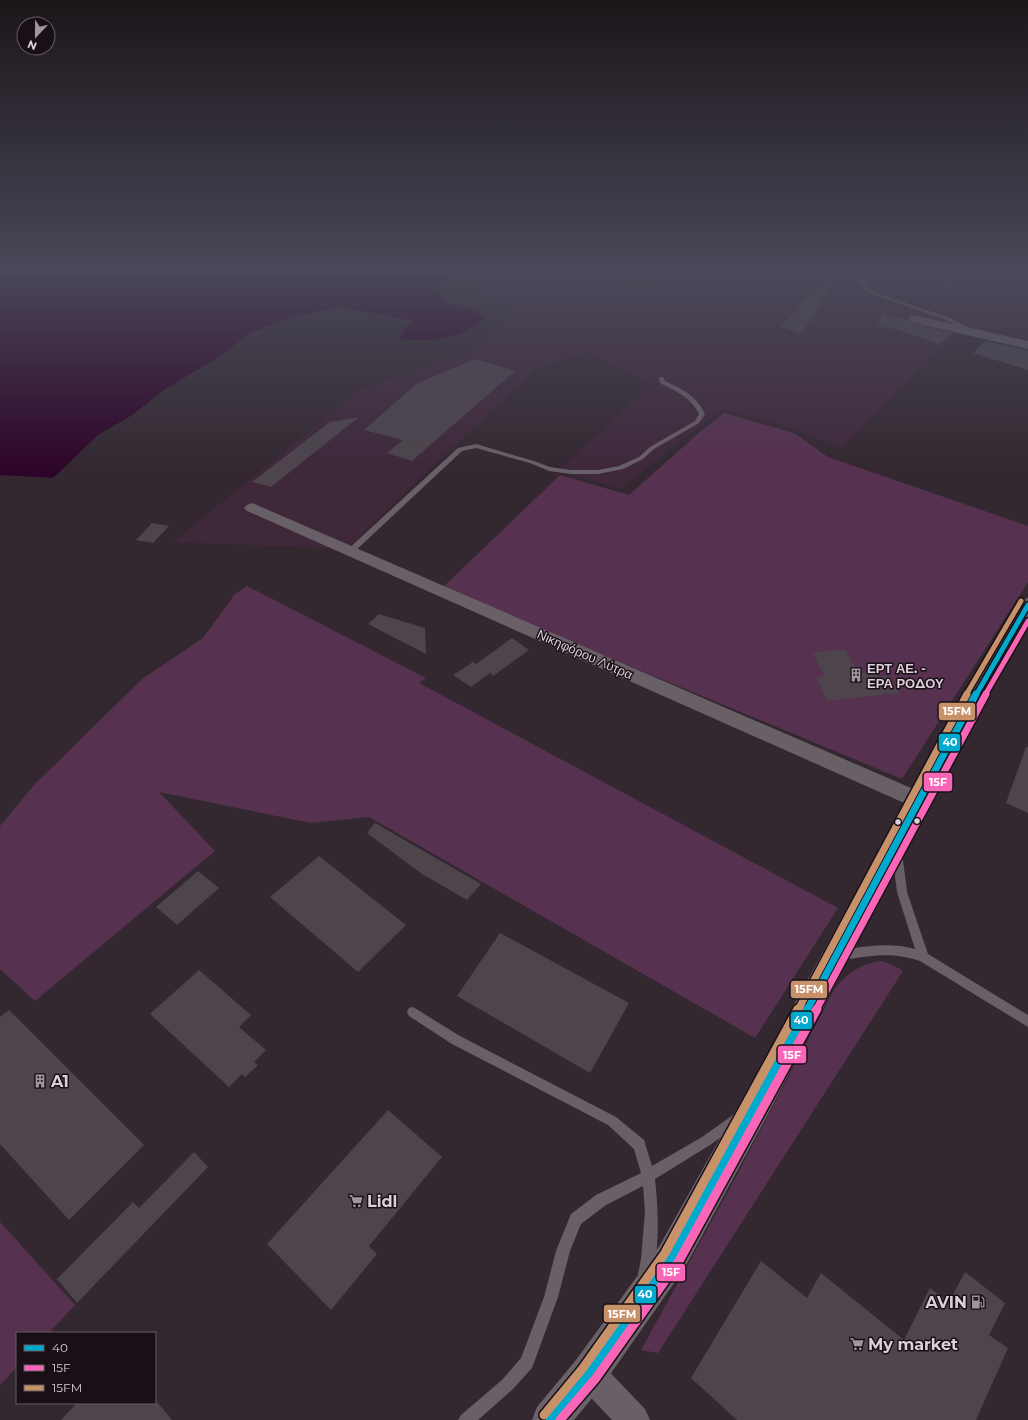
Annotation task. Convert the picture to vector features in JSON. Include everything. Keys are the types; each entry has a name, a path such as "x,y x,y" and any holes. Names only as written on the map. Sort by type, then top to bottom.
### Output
{"main road":[{"path":"550,1420 589,1374 672,1257 757,1103 918,800 965,714 1028,605"}],"street":[{"path":"988,336 1028,345"},
{"name":"Νικηφόρου Λύτρα","path":"252,508 918,800"},
{"path":"589,1374 634,1420"}],"lane":[{"path":"350,551 460,449 476,446 532,462 549,469 571,472 598,472 621,468 640,458 652,448 697,422 702,414 700,407 690,397 662,382 661,378"},
{"path":"896,842 902,892 923,957"},
{"path":"835,956 883,949 904,951 923,957 1028,1021"},
{"path":"413,1012 456,1040 612,1121 639,1145 648,1176 652,1212 648,1259 637,1306"},
{"path":"466,1420 507,1385 527,1363 551,1297 563,1251 576,1219 601,1200 648,1176 706,1141 757,1103"}],"shaded area":[{"path":"0,336 246,336 220,356 164,390 132,415 98,435 53,478 0,475"},
{"path":"400,336 453,336 433,340 398,339"},
{"path":"489,336 953,336 842,449 792,428 721,410 620,489 558,471 651,384 586,352 537,368 346,549 173,542 361,389 473,351"},
{"path":"1009,336 1028,336 1028,340"},
{"path":"724,413 794,433 828,457 1028,526 1028,582 902,779 442,588 560,475 629,495 701,431"},
{"path":"247,586 426,678 419,683 838,908 755,1038 369,817 311,823 159,792 215,851 35,1001 0,969 0,826 34,785 142,679 203,638 235,594"},
{"path":"882,961 903,971 658,1353 641,1350 731,1186 835,988 850,973 861,966"},
{"path":"0,1222 75,1305 50,1332 16,1332 16,1368 0,1385"}],"building":[{"path":"917,336 948,336 939,344"},
{"path":"985,341 1028,350 1028,370 973,353"},
{"path":"475,359 515,371 412,461 387,453 403,440 364,430 416,384"},
{"path":"359,417 271,487 252,482 330,422"},
{"path":"152,523 169,526 153,543 136,540"},
{"path":"379,614 425,628 426,654 368,624"},
{"path":"512,638 529,650 493,676 490,673 471,687 453,675 473,662 476,664"},
{"name":"ΕΡΤ ΑΕ. - ΕΡΑ ΡΟΔΟΥ","path":"845,649 859,674 875,670 879,677 889,676 900,693 827,701 816,677 825,676 812,653"},
{"path":"1026,747 1028,747 1028,813 1006,803"},
{"path":"375,823 481,884 467,900 422,874 367,833"},
{"path":"319,856 406,925 358,972 270,897"},
{"path":"198,871 219,888 177,925 156,907"},
{"path":"500,933 629,1003 590,1073 457,996"},
{"path":"199,970 251,1015 239,1027 266,1050 254,1062 258,1065 245,1077 242,1074 229,1087 150,1014"},
{"name":"A1","path":"9,1010 144,1145 69,1220 0,1144 0,1017"},
{"name":"Lidl","path":"388,1110 442,1157 369,1246 377,1254 331,1310 267,1244"},
{"path":"194,1152 208,1167 77,1303 57,1279 133,1202 139,1208"},
{"name":"My market","path":"761,1261 807,1298 821,1273 904,1340 930,1288 949,1302 965,1272 1005,1303 989,1335 1008,1348 976,1420 737,1420 691,1378"},
{"path":"158,1403 172,1420 61,1420 76,1404"}],"transit line":[{"name":"15FM","path":"544,1415 583,1368 665,1253 750,1099 958,710 1021,601"},
{"name":"40","path":"550,1420 589,1373 672,1257 757,1103 965,714 1028,605"},
{"name":"15F","path":"560,1420 596,1378 679,1261 764,1107 972,718 1028,621"}],"place":[{"name":"ΕΡΤ ΑΕ. - ΕΡΑ ΡΟΔΟΥ","path":"856,675"},
{"name":"A1","path":"40,1081"},
{"name":"Lidl","path":"356,1201"},
{"name":"AVIN","path":"978,1302"},
{"name":"My market","path":"857,1344"}]}
